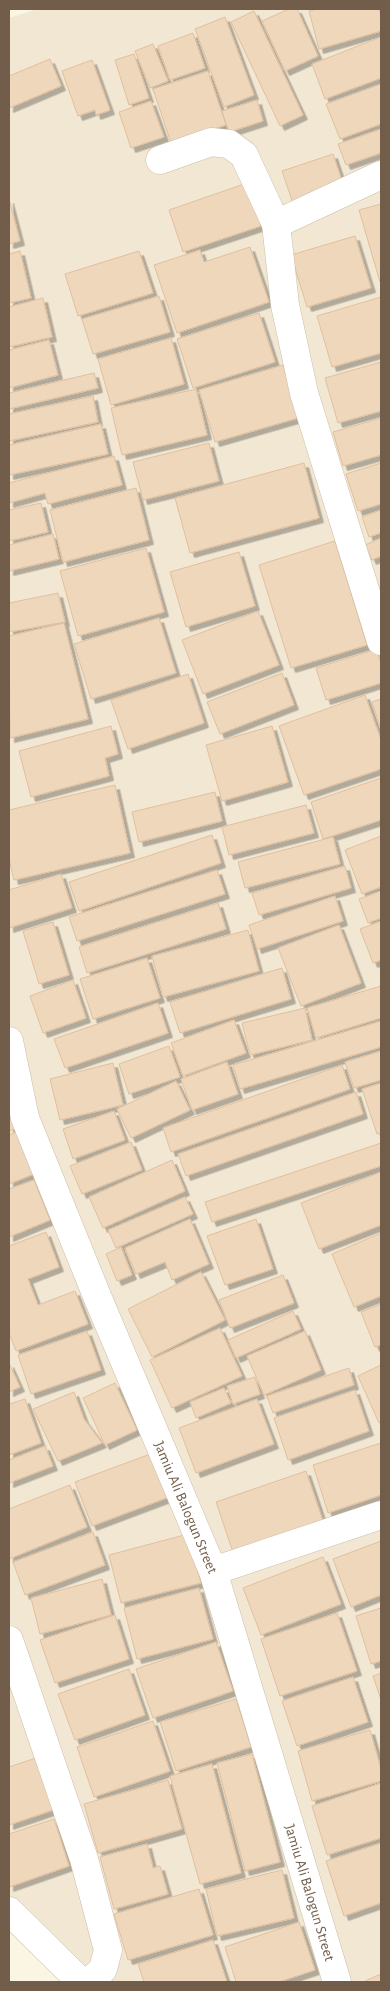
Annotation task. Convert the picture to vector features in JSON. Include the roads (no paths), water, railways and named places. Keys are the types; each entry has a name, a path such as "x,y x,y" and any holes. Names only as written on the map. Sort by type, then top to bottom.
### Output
{"street":[{"path":"160,160 211,142 229,144 244,155 276,224 285,305 304,393 375,597 381,641"},
{"path":"276,224 381,175"},
{"name":"Jamiu Ali Balogun Street","path":"11,1058 25,1118 97,1296 213,1570 337,1982"},
{"path":"213,1570 381,1514"},
{"path":"9,1640 84,1859 108,1950 102,1969 90,1982"},
{"path":"9,1910 81,1982"}]}
